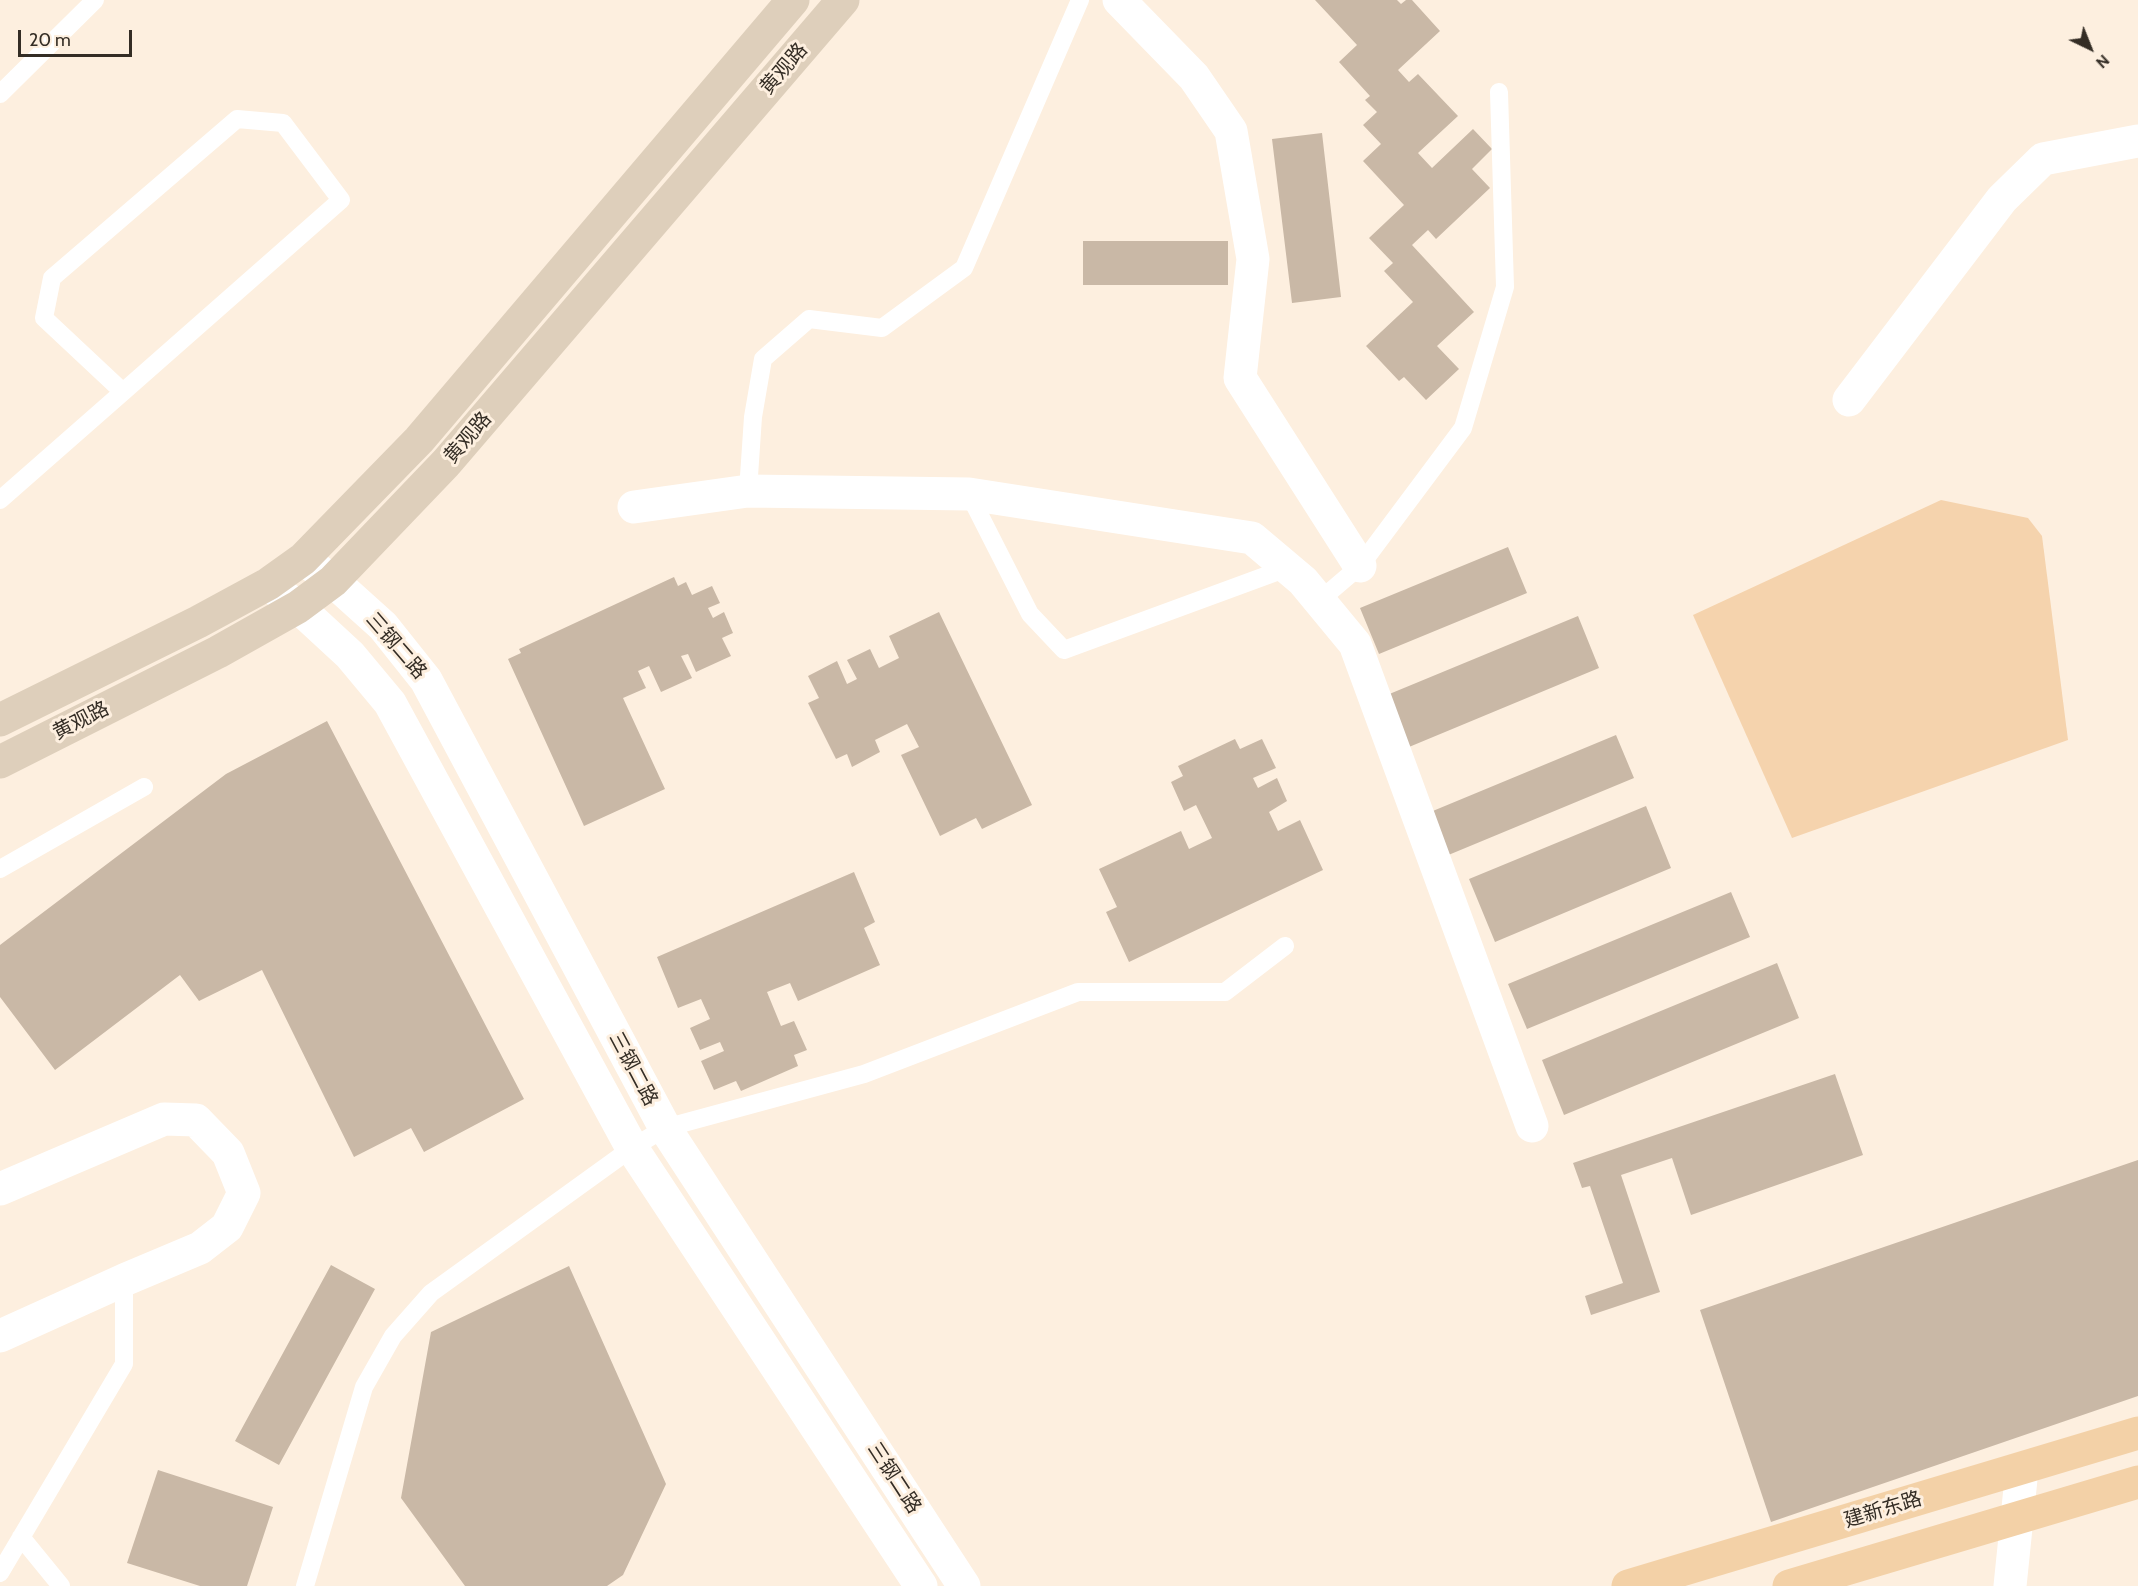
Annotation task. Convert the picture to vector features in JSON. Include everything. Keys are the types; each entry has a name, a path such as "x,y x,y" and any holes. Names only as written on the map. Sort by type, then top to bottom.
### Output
{"main road":[{"name":"黄观路","path":"0,720 198,622 268,584 303,559 419,440 793,0"},
{"name":"黄观路","path":"0,762 218,652 298,607 333,581 446,463 843,0"},
{"name":"建新东路","path":"1628,1586 2138,1434"},
{"path":"1789,1586 2138,1482"}],"street":[{"path":"1119,0 1194,77 1232,131 1253,259 1240,378 1360,566"},
{"path":"1849,400 2002,199 2043,159 2138,141"},
{"path":"634,507 748,491 969,494 1252,538 1303,582 1355,644 1532,1126"},
{"name":"三钢二路","path":"303,559 333,581 383,626 426,680 665,1128 964,1586"},
{"name":"三钢二路","path":"268,584 298,607 350,655 390,704 632,1148 921,1586"},
{"path":"0,1189 164,1119 196,1120 228,1153 244,1193 227,1227 200,1248 0,1336"},
{"path":"2010,1586 2022,1469"}],"lane":[{"path":"0,94 95,0"},
{"path":"748,491 753,417 763,359 809,319 882,328 964,268 1080,0"},
{"path":"1319,601 1360,566 1463,428 1505,287 1499,92"},
{"path":"0,500 123,392 341,200 283,123 237,118 52,278 44,318 123,392"},
{"path":"969,494 1030,614 1064,650 1287,568"},
{"path":"0,869 144,787"},
{"path":"305,1586 364,1387 393,1336 431,1293 632,1148 665,1128 864,1074 1078,992 1225,992 1285,946"},
{"path":"0,1573 124,1364 124,1280"},
{"path":"21,1537 61,1586"}],"shaded area":[{"path":"1941,500 2028,518 2042,536 2068,740 1792,838 1693,615"}],"building":[{"path":"1315,0 1397,0 1401,4 1406,0 1412,0 1440,31 1398,70 1409,82 1418,74 1458,116 1418,153 1432,168 1473,129 1492,149 1472,169 1490,188 1436,239 1428,230 1412,245 1474,312 1437,346 1459,369 1426,400 1404,377 1399,381 1366,346 1413,302 1384,271 1393,263 1369,238 1404,205 1363,161 1381,144 1363,125 1377,112 1365,100 1370,96 1339,62 1357,45"},
{"path":"1322,133 1341,297 1292,303 1272,139"},
{"path":"1083,241 1228,241 1228,285 1083,285"},
{"path":"1508,547 1527,593 1379,654 1360,608"},
{"path":"674,577 678,586 686,582 692,595 712,586 720,603 708,608 713,618 724,612 733,633 722,638 731,656 696,672 688,654 681,656 692,678 661,692 649,666 638,671 646,688 623,698 665,789 584,826 508,659 521,653 519,649"},
{"path":"939,612 1032,805 982,829 976,818 940,836 901,755 919,747 907,724 875,740 880,752 852,767 847,754 836,759 808,703 819,698 808,676 837,661 847,684 857,679 847,660 870,649 879,668 899,658 889,636"},
{"path":"1578,616 1599,668 1409,747 1387,695"},
{"path":"327,721 524,1099 424,1152 411,1128 354,1157 262,970 199,1001 180,975 55,1070 0,997 0,945 226,774"},
{"path":"1616,735 1634,778 1446,856 1428,813"},
{"path":"1235,739 1240,749 1262,739 1276,768 1253,778 1258,788 1277,778 1287,801 1269,812 1278,831 1300,820 1323,870 1129,962 1106,912 1117,907 1099,869 1181,831 1189,849 1212,838 1196,805 1184,811 1171,782 1183,776 1178,766"},
{"path":"1646,806 1671,868 1495,942 1469,879"},
{"path":"854,872 875,922 864,928 880,965 798,1001 790,983 767,992 781,1026 794,1021 807,1050 794,1055 798,1066 741,1091 736,1081 714,1090 701,1061 724,1051 720,1042 700,1050 690,1028 710,1019 701,999 678,1008 657,957"},
{"path":"1731,892 1750,937 1527,1029 1508,984"},
{"path":"1777,963 1799,1018 1564,1115 1542,1060"},
{"path":"1835,1074 1863,1155 1691,1215 1672,1158 1621,1175 1660,1292 1591,1315 1585,1296 1623,1283 1590,1186 1582,1188 1573,1163"},
{"path":"2138,1160 2138,1396 1771,1522 1700,1310"},
{"path":"331,1265 375,1289 279,1465 235,1441"},
{"path":"569,1266 666,1484 623,1575 607,1586 465,1586 401,1498 431,1332"},
{"path":"158,1470 273,1507 247,1586 200,1586 127,1563"}]}
